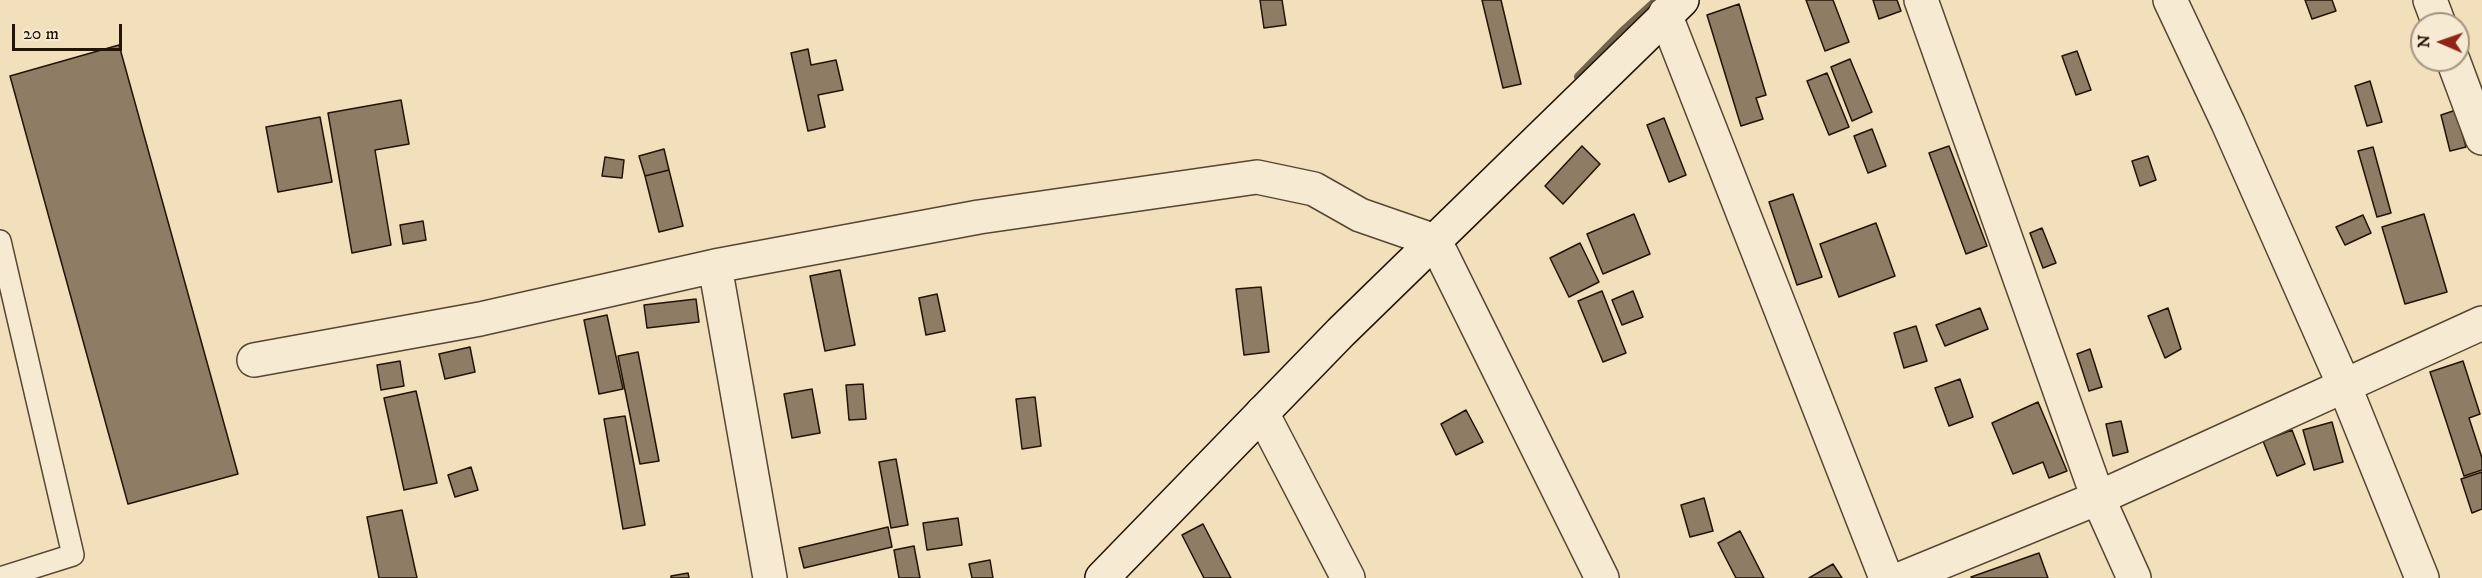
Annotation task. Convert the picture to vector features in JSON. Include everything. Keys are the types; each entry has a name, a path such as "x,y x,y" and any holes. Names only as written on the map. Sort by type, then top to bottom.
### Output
{"street":[{"path":"1921,0 2098,498 2134,578"},
{"path":"2170,0 2228,123 2344,385 2422,578"},
{"path":"1102,578 1341,332 1674,7 1886,578"},
{"path":"2457,72 2482,138"},
{"path":"254,360 480,319 715,266 979,217 1257,177 1314,189 1360,214 1436,241 1602,578"},
{"path":"715,266 770,578"},
{"path":"1903,578 2098,498 2482,323"},
{"path":"1262,413 1348,578"}],"lane":[{"path":"0,241 73,555 0,578"}],"building":[{"path":"1260,0 1282,0 1286,25 1264,28"},
{"path":"1482,0 1501,0 1521,84 1503,88"},
{"path":"1806,0 1833,0 1849,42 1825,51"},
{"path":"1873,0 1897,0 1901,11 1879,19"},
{"path":"2305,0 2332,0 2336,11 2312,19"},
{"path":"1739,4 1766,95 1756,98 1763,119 1741,126 1707,15"},
{"path":"119,45 238,474 128,504 10,76"},
{"path":"808,49 811,65 836,60 843,90 818,95 825,127 808,131 791,53"},
{"path":"2077,51 2091,90 2076,95 2062,56"},
{"path":"1850,59 1872,112 1852,121 1831,67"},
{"path":"1827,73 1849,127 1829,135 1807,81"},
{"path":"2370,81 2382,122 2367,126 2355,86"},
{"path":"401,100 409,144 375,150 391,245 352,253 328,113"},
{"path":"2456,110 2466,147 2450,151 2441,115"},
{"path":"320,117 332,182 278,192 266,127"},
{"path":"1664,118 1686,175 1669,182 1647,125"},
{"path":"1872,129 1886,166 1868,173 1854,136"},
{"path":"1582,146 1600,164 1563,204 1545,186"},
{"path":"1949,146 1987,246 1966,254 1929,153"},
{"path":"2373,147 2391,213 2377,217 2358,151"},
{"path":"664,149 669,170 645,176 639,156"},
{"path":"2148,156 2156,180 2140,186 2132,161"},
{"path":"605,157 624,160 622,178 602,176"},
{"path":"669,170 683,226 659,232 645,176"},
{"path":"1793,194 1822,277 1797,285 1769,202"},
{"path":"1634,214 1650,254 1603,274 1587,234"},
{"path":"2424,214 2447,292 2405,304 2382,227"},
{"path":"2363,215 2371,233 2345,245 2336,227"},
{"path":"423,221 426,240 403,244 400,225"},
{"path":"1876,223 1895,276 1839,297 1820,244"},
{"path":"2042,228 2056,263 2043,268 2030,233"},
{"path":"1580,243 1599,282 1569,297 1550,258"},
{"path":"840,270 855,345 825,351 810,276"},
{"path":"1261,287 1269,352 1244,355 1236,289"},
{"path":"1602,291 1626,353 1603,362 1578,301"},
{"path":"1633,291 1643,317 1622,325 1612,300"},
{"path":"937,294 945,331 926,335 919,298"},
{"path":"696,299 699,322 647,328 644,305"},
{"path":"1980,308 1988,329 1945,346 1936,325"},
{"path":"2168,308 2181,349 2165,358 2148,316"},
{"path":"607,315 623,389 599,394 584,320"},
{"path":"1916,326 1927,361 1904,368 1894,333"},
{"path":"470,347 475,372 445,379 439,354"},
{"path":"2090,349 2102,387 2089,391 2077,354"},
{"path":"638,352 659,461 640,464 618,356"},
{"path":"400,361 404,386 381,390 377,365"},
{"path":"2463,361 2480,414 2469,418 2482,458 2482,470 2464,476 2430,372"},
{"path":"1960,379 1973,417 1949,426 1935,388"},
{"path":"863,384 866,419 849,420 846,385"},
{"path":"812,389 820,433 792,438 784,394"},
{"path":"416,391 437,483 404,490 384,398"},
{"path":"1035,397 1041,446 1022,449 1016,399"},
{"path":"2038,402 2067,471 2049,478 2043,462 2013,474 1992,423"},
{"path":"1466,410 1483,442 1456,455 1441,424"},
{"path":"625,416 645,525 623,529 604,419"},
{"path":"2121,421 2128,452 2113,456 2106,424"},
{"path":"2332,422 2343,462 2314,470 2303,430"},
{"path":"2292,430 2305,464 2277,476 2263,441"},
{"path":"896,459 908,525 891,528 879,462"},
{"path":"471,467 478,490 455,497 448,475"},
{"path":"2482,472 2482,509 2472,513 2461,479"},
{"path":"1704,498 1713,531 1690,537 1681,505"},
{"path":"402,510 417,578 379,578 367,517"},
{"path":"958,518 962,545 927,550 923,523"},
{"path":"1203,524 1231,578 1204,578 1182,535"},
{"path":"888,527 892,547 804,568 799,548"},
{"path":"1740,531 1764,578 1736,578 1718,543"},
{"path":"914,546 920,578 899,578 894,550"},
{"path":"2039,553 2048,578 1971,577"},
{"path":"990,560 993,578 972,578 969,564"},
{"path":"1833,564 1842,578 1809,578"},
{"path":"688,573 689,578 671,578 671,576"}],"waterway":[{"path":"1579,77 1658,0"}]}
